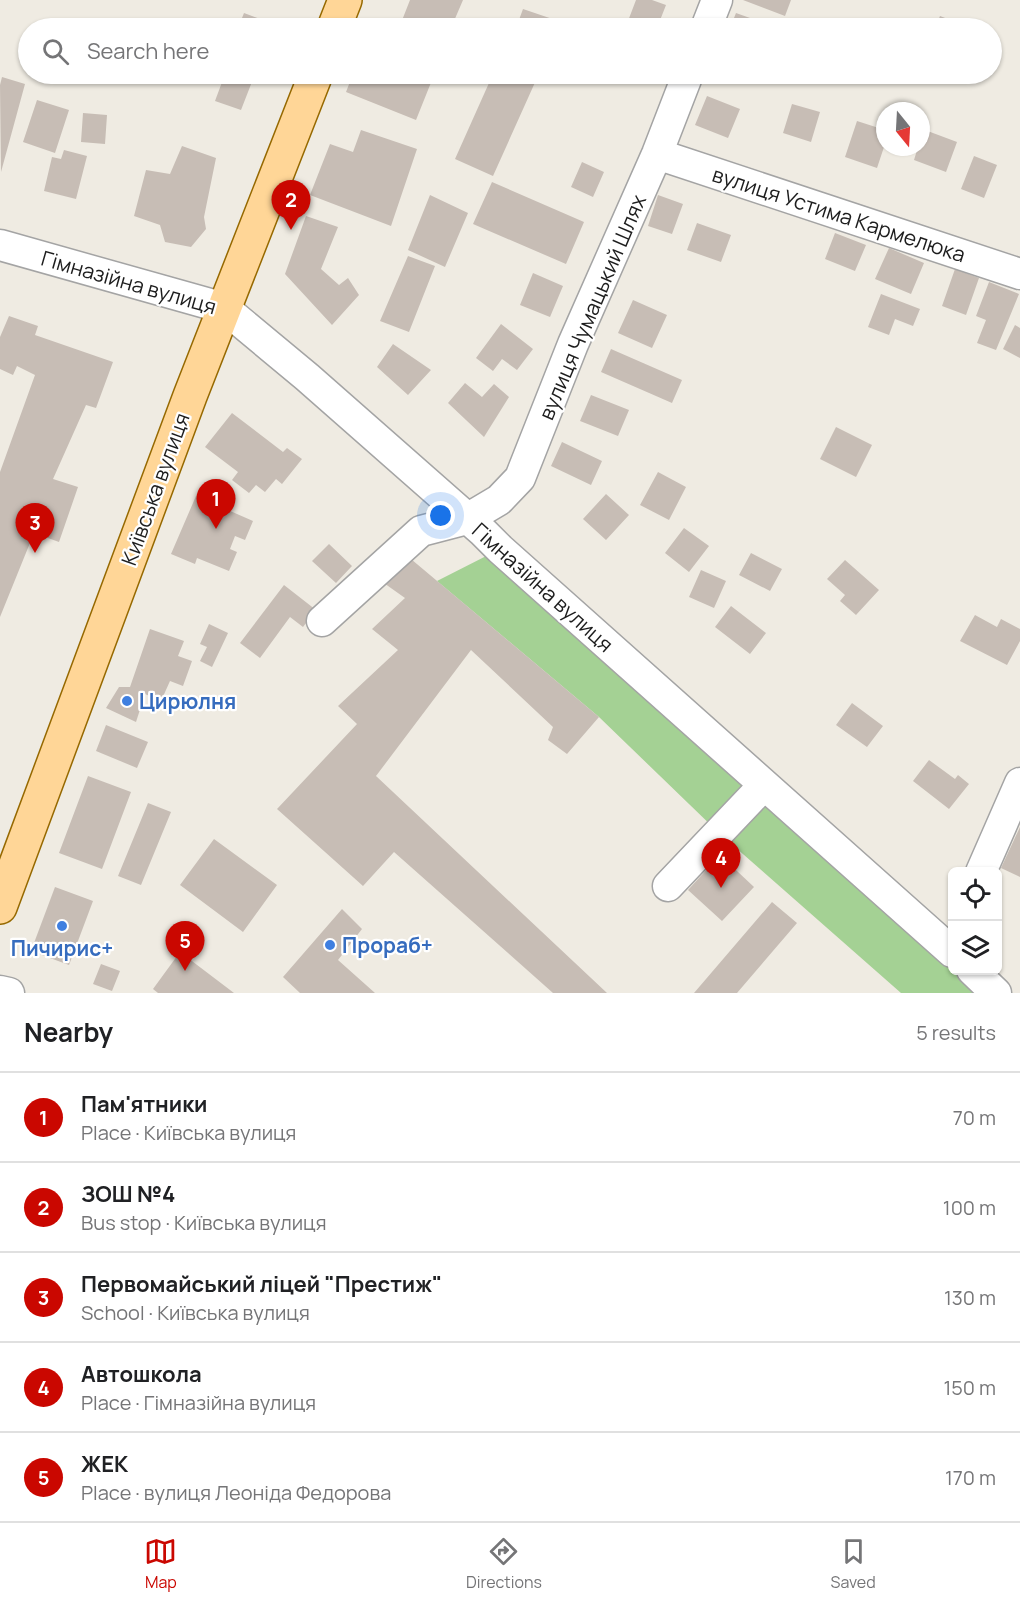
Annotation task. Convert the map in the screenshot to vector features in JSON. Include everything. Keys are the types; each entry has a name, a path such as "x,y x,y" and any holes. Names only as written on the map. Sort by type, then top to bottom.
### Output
{"main road":[{"path":"338,18 345,0"},
{"name":"Київська вулиця","path":"0,907 224,308 312,84"}],"street":[{"path":"710,18 717,0"},
{"name":"вулиця Чумацький Шлях","path":"322,621 421,531 467,519 499,500 520,478 573,344 657,154 684,84"},
{"name":"вулиця Устима Кармелюка","path":"657,154 1020,274"},
{"name":"Гімназійна вулиця","path":"0,245 224,308 307,377 764,785 948,942"},
{"path":"983,867 1020,783"},
{"path":"668,886 764,785"},
{"path":"977,975 996,993"},
{"path":"0,991 9,993"}],"green space":[{"path":"500,549 948,948 948,975 976,975 996,993 901,993 719,833 599,717 437,581"}],"building":[{"path":"410,0 463,0 455,18 403,18"},
{"path":"636,0 652,0 666,5 661,18 629,18"},
{"path":"743,0 791,0 785,16"},
{"path":"523,9 550,18 520,18"},
{"path":"244,13 258,18 242,18"},
{"path":"736,13 750,18 734,18"},
{"path":"2,77 18,82 18,84 25,84 1,172 0,85"},
{"path":"221,84 251,84 241,110 215,101"},
{"path":"349,84 430,84 416,120 346,92"},
{"path":"489,84 534,84 493,176 455,159"},
{"path":"707,96 740,109 728,138 695,125"},
{"path":"37,100 69,110 55,153 23,142"},
{"path":"792,104 820,112 811,142 783,133"},
{"path":"83,113 107,115 105,144 81,142"},
{"path":"857,121 876,127 876,156 881,156 877,168 845,157"},
{"path":"361,130 417,149 391,226 310,195 330,144 353,152"},
{"path":"930,132 957,142 946,172 914,160 915,156 930,156"},
{"path":"182,146 216,158 204,217 206,229 191,247 165,242 160,225 134,216 146,170 170,174"},
{"path":"64,150 87,156 76,199 44,191 52,157 61,159"},
{"path":"974,156 997,165 984,198 961,189"},
{"path":"582,162 604,172 593,197 571,187"},
{"path":"492,182 584,222 566,264 473,224"},
{"path":"430,195 468,213 445,267 408,250"},
{"path":"658,195 683,204 672,234 648,226"},
{"path":"306,216 338,227 321,269 339,285 348,278 359,295 332,325 285,274"},
{"path":"697,223 731,235 721,262 687,250"},
{"path":"835,233 866,245 855,271 825,259"},
{"path":"889,248 924,263 911,294 875,279"},
{"path":"408,256 435,266 409,332 380,321"},
{"path":"955,269 979,278 966,315 942,306"},
{"path":"533,273 563,286 550,317 520,305"},
{"path":"989,282 1019,294 996,350 977,343 986,320 976,316"},
{"path":"881,294 920,309 913,326 895,319 889,335 868,327"},
{"path":"633,300 667,315 652,348 618,333"},
{"path":"9,316 38,326 35,335 113,362 96,408 86,405 53,479 78,487 59,542 34,533 0,617 0,472 35,375 17,366 13,375 0,369 0,337"},
{"path":"501,324 533,349 517,370 502,359 493,371 476,358"},
{"path":"1015,325 1020,328 1020,358 1003,349"},
{"path":"393,344 431,370 408,395 377,367"},
{"path":"611,349 682,380 672,403 601,372"},
{"path":"465,383 482,397 494,384 509,397 484,437 448,403"},
{"path":"591,395 629,410 618,436 580,421"},
{"path":"232,413 283,452 287,448 302,459 282,484 276,479 265,492 256,485 249,493 232,480 238,472 205,447"},
{"path":"836,427 872,445 856,477 820,459"},
{"path":"562,442 602,461 591,485 551,466"},
{"path":"658,472 686,487 669,520 640,505"},
{"path":"606,494 629,515 606,540 583,519"},
{"path":"196,496 253,521 245,540 235,536 230,549 237,552 229,571 197,558 195,564 171,554"},
{"path":"684,528 709,546 689,572 665,553"},
{"path":"329,544 352,566 336,583 312,561"},
{"path":"751,553 782,569 770,591 739,575"},
{"path":"405,554 599,717 567,754 548,740 553,727 471,650 376,776 607,993 553,993 394,852 363,886 277,809 357,724 338,706 398,650 372,629 405,598 381,581"},
{"path":"845,560 879,590 856,615 840,601 845,595 827,579"},
{"path":"701,570 726,581 714,608 689,597"},
{"path":"284,585 316,610 303,627 290,617 260,658 240,643"},
{"path":"731,606 766,633 750,654 715,627"},
{"path":"975,615 997,627 1001,619 1020,629 1020,641 1007,665 960,641"},
{"path":"209,624 228,633 212,667 200,661 207,647 200,644"},
{"path":"150,629 184,641 178,656 192,661 183,686 170,681 161,701 145,694 136,722 106,708 119,687 130,687"},
{"path":"852,703 883,726 867,747 836,725"},
{"path":"106,725 148,742 137,768 96,751"},
{"path":"929,760 955,779 958,775 969,784 949,809 913,781"},
{"path":"88,776 131,792 102,869 59,853"},
{"path":"148,803 171,812 141,885 118,876"},
{"path":"1020,827 1020,877 1001,867"},
{"path":"214,839 277,885 243,932 180,885"},
{"path":"720,855 754,887 722,921 688,890"},
{"name":"Пичирис+","path":"55,887 93,901 69,965 31,951"},
{"path":"772,902 797,923 737,993 694,993"},
{"name":"Прораб+","path":"342,909 362,929 338,960 375,993 300,993 283,977"},
{"path":"180,952 234,993 158,993 153,989"},
{"path":"101,964 120,971 112,991 93,984"}],"place":[{"name":"ЗОШ №4","path":"291,230"},
{"name":"Пам'ятники","path":"216,529"},
{"name":"Первомайський ліцей \"Престиж\"","path":"35,553"},
{"name":"Цирюлня","path":"127,701"},
{"name":"Автошкола","path":"721,888"},
{"name":"Пичирис+","path":"62,926"},
{"name":"Прораб+","path":"330,945"},
{"name":"ЖЕК","path":"185,971"}]}
